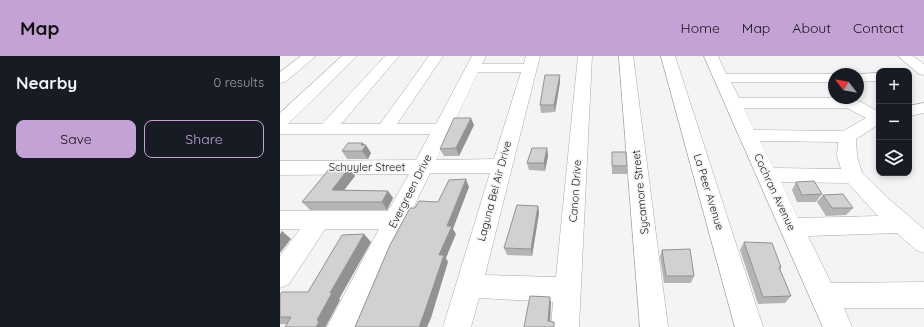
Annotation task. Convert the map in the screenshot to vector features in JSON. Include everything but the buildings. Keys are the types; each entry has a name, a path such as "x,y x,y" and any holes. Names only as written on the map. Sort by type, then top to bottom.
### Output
{"street":[{"path":"280,80 309,56"},
{"path":"280,122 350,56"},
{"path":"328,129 392,56"},
{"path":"385,129 436,56"},
{"name":"Canon Drive","path":"565,327 585,56"},
{"name":"Sycamore Street","path":"626,56 654,327"},
{"name":"La Peer Avenue","path":"668,56 749,327"},
{"name":"Cochran Avenue","path":"711,56 838,327"},
{"path":"905,56 924,71"},
{"path":"476,62 531,62"},
{"name":"Evergreen Drive","path":"341,327 476,62"},
{"name":"Laguna Bel Air Drive","path":"456,327 469,286 531,62"},
{"path":"864,78 876,77"},
{"path":"912,77 924,77"},
{"path":"722,78 828,78"},
{"path":"733,104 847,103 855,105 876,116"},
{"path":"912,110 924,108"},
{"path":"748,135 847,137 876,118"},
{"path":"280,129 442,129"},
{"path":"847,137 847,156 853,176 882,206 924,243"},
{"name":"Schuyler Street","path":"280,168 501,166"},
{"path":"767,175 853,176"},
{"path":"280,220 395,220"},
{"path":"280,276 319,220"},
{"path":"791,227 902,224"},
{"path":"469,286 568,290"},
{"path":"824,296 924,295"}]}
